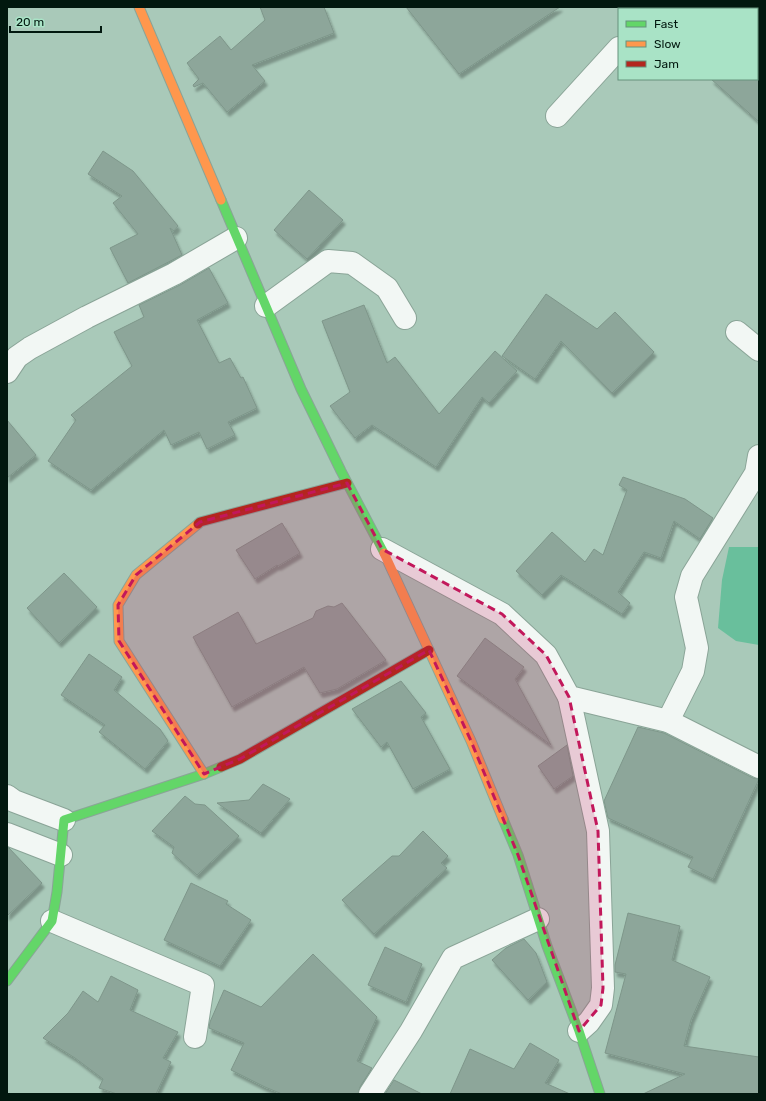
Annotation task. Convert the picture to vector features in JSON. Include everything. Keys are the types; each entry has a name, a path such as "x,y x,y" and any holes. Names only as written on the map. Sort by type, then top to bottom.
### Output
{"main road":[{"path":"139,7 301,389 347,484 382,549 474,748 518,855 547,946 579,1031 600,1094"},
{"path":"204,774 118,641 118,604 136,575 200,522 347,484"},
{"path":"7,981 52,921 64,820 204,774 240,759 429,650"}],"street":[{"path":"558,116 618,49"},
{"path":"7,372 17,357 30,348 87,317 174,274 236,238"},
{"path":"266,306 328,261 352,263 387,288 406,318"},
{"path":"737,332 759,350"},
{"path":"668,721 693,671 697,648 686,597 692,576 756,473 759,456"},
{"path":"382,549 502,614 546,655 569,697 598,831 603,988 601,1005 589,1022 579,1031"},
{"path":"569,697 668,721 759,767"},
{"path":"7,796 64,820"},
{"path":"7,834 61,855"},
{"path":"370,1094 411,1031 453,958 538,919"},
{"path":"52,921 203,986 196,1037"}],"highlighted area":[{"path":"347,483 382,549 502,614 546,655 569,697 598,831 603,988 601,1005 579,1031 518,855 471,741 429,650 240,759 204,774 119,641 118,605 136,575 200,522"}],"green space":[{"path":"729,547 759,547 759,645 736,641 718,628 722,580"}],"building":[{"path":"260,7 324,7 334,33 252,65 265,81 227,112 203,83 194,87 193,85 199,79 187,63 220,36 231,50 265,20"},
{"path":"406,7 560,7 459,74"},
{"path":"759,79 759,122 712,80"},
{"path":"103,151 133,171 178,226 174,231 170,228 182,255 128,283 110,248 138,234 113,203 122,196 88,174"},
{"path":"309,190 343,220 307,259 274,230"},
{"path":"209,268 228,303 197,320 219,363 230,358 241,378 243,377 257,408 228,422 235,435 207,449 199,432 171,445 164,430 91,490 48,461 76,420 71,415 132,366 114,332 144,317 139,305 180,285"},
{"path":"546,294 597,329 615,312 654,352 612,393 561,341 535,379 502,356"},
{"path":"364,305 387,363 395,357 439,414 495,351 517,371 489,403 482,397 436,467 372,425 355,438 330,406 350,392 322,321"},
{"path":"7,420 36,455 7,478"},
{"path":"623,477 685,499 713,518 700,539 674,521 661,558 644,552 618,592 630,603 622,614 561,575 542,595 516,571 552,532 585,562 594,549 603,555 627,490 619,485"},
{"path":"282,523 300,553 255,579 236,550"},
{"path":"64,573 97,607 59,643 27,608"},
{"path":"342,603 386,660 337,689 320,693 304,667 232,707 193,637 238,612 256,644 313,618 316,611 328,606 334,607"},
{"path":"485,638 524,667 515,679 551,745 457,676"},
{"path":"89,654 122,677 114,690 160,729 168,741 145,769 99,732 105,725 61,695"},
{"path":"401,681 426,713 421,717 450,769 413,789 387,742 381,747 352,709"},
{"path":"638,727 664,733 753,778 759,779 713,879 688,867 693,857 608,818 604,801"},
{"path":"567,745 573,776 554,789 538,766"},
{"path":"263,784 290,799 261,833 217,803 249,800"},
{"path":"185,796 195,804 205,805 239,836 197,875 172,853 174,847 152,831"},
{"path":"423,831 448,856 441,863 447,868 374,934 342,900 392,856 399,856"},
{"path":"7,847 42,883 7,916"},
{"path":"191,883 228,901 226,904 251,920 220,966 164,940"},
{"path":"628,913 680,926 672,960 710,977 691,1020 684,1046 759,1057 759,1094 643,1094 685,1074 605,1053 626,974 615,972 615,965"},
{"path":"524,939 536,953 547,982 528,1000 492,960 506,948"},
{"path":"385,947 422,964 406,1002 368,985"},
{"path":"313,954 377,1017 357,1061 372,1068 360,1087 358,1094 282,1094 265,1087 231,1070 244,1043 209,1028 210,1022 224,990 261,1007"},
{"path":"111,976 138,990 130,1010 178,1032 163,1058 171,1062 156,1094 117,1094 99,1088 103,1079 75,1058 43,1038 68,1013 83,991 98,1002"},
{"path":"530,1043 559,1060 545,1083 570,1094 450,1094 470,1049 514,1069"},
{"path":"394,1080 422,1094 385,1094"}],"traffic: fast":[{"path":"221,200 301,389 341,471 384,553"},
{"path":"7,981 52,921 57,892 64,820 221,767"},
{"path":"503,819 518,855 547,946 579,1031 600,1094"}],"traffic: slow":[{"path":"139,7 221,200"},
{"path":"198,524 136,575 118,605 119,641 204,774"},
{"path":"384,553 471,741 503,819"}],"traffic: jam":[{"path":"198,524 200,522 347,483"},
{"path":"221,767 240,759 429,650"}]}
